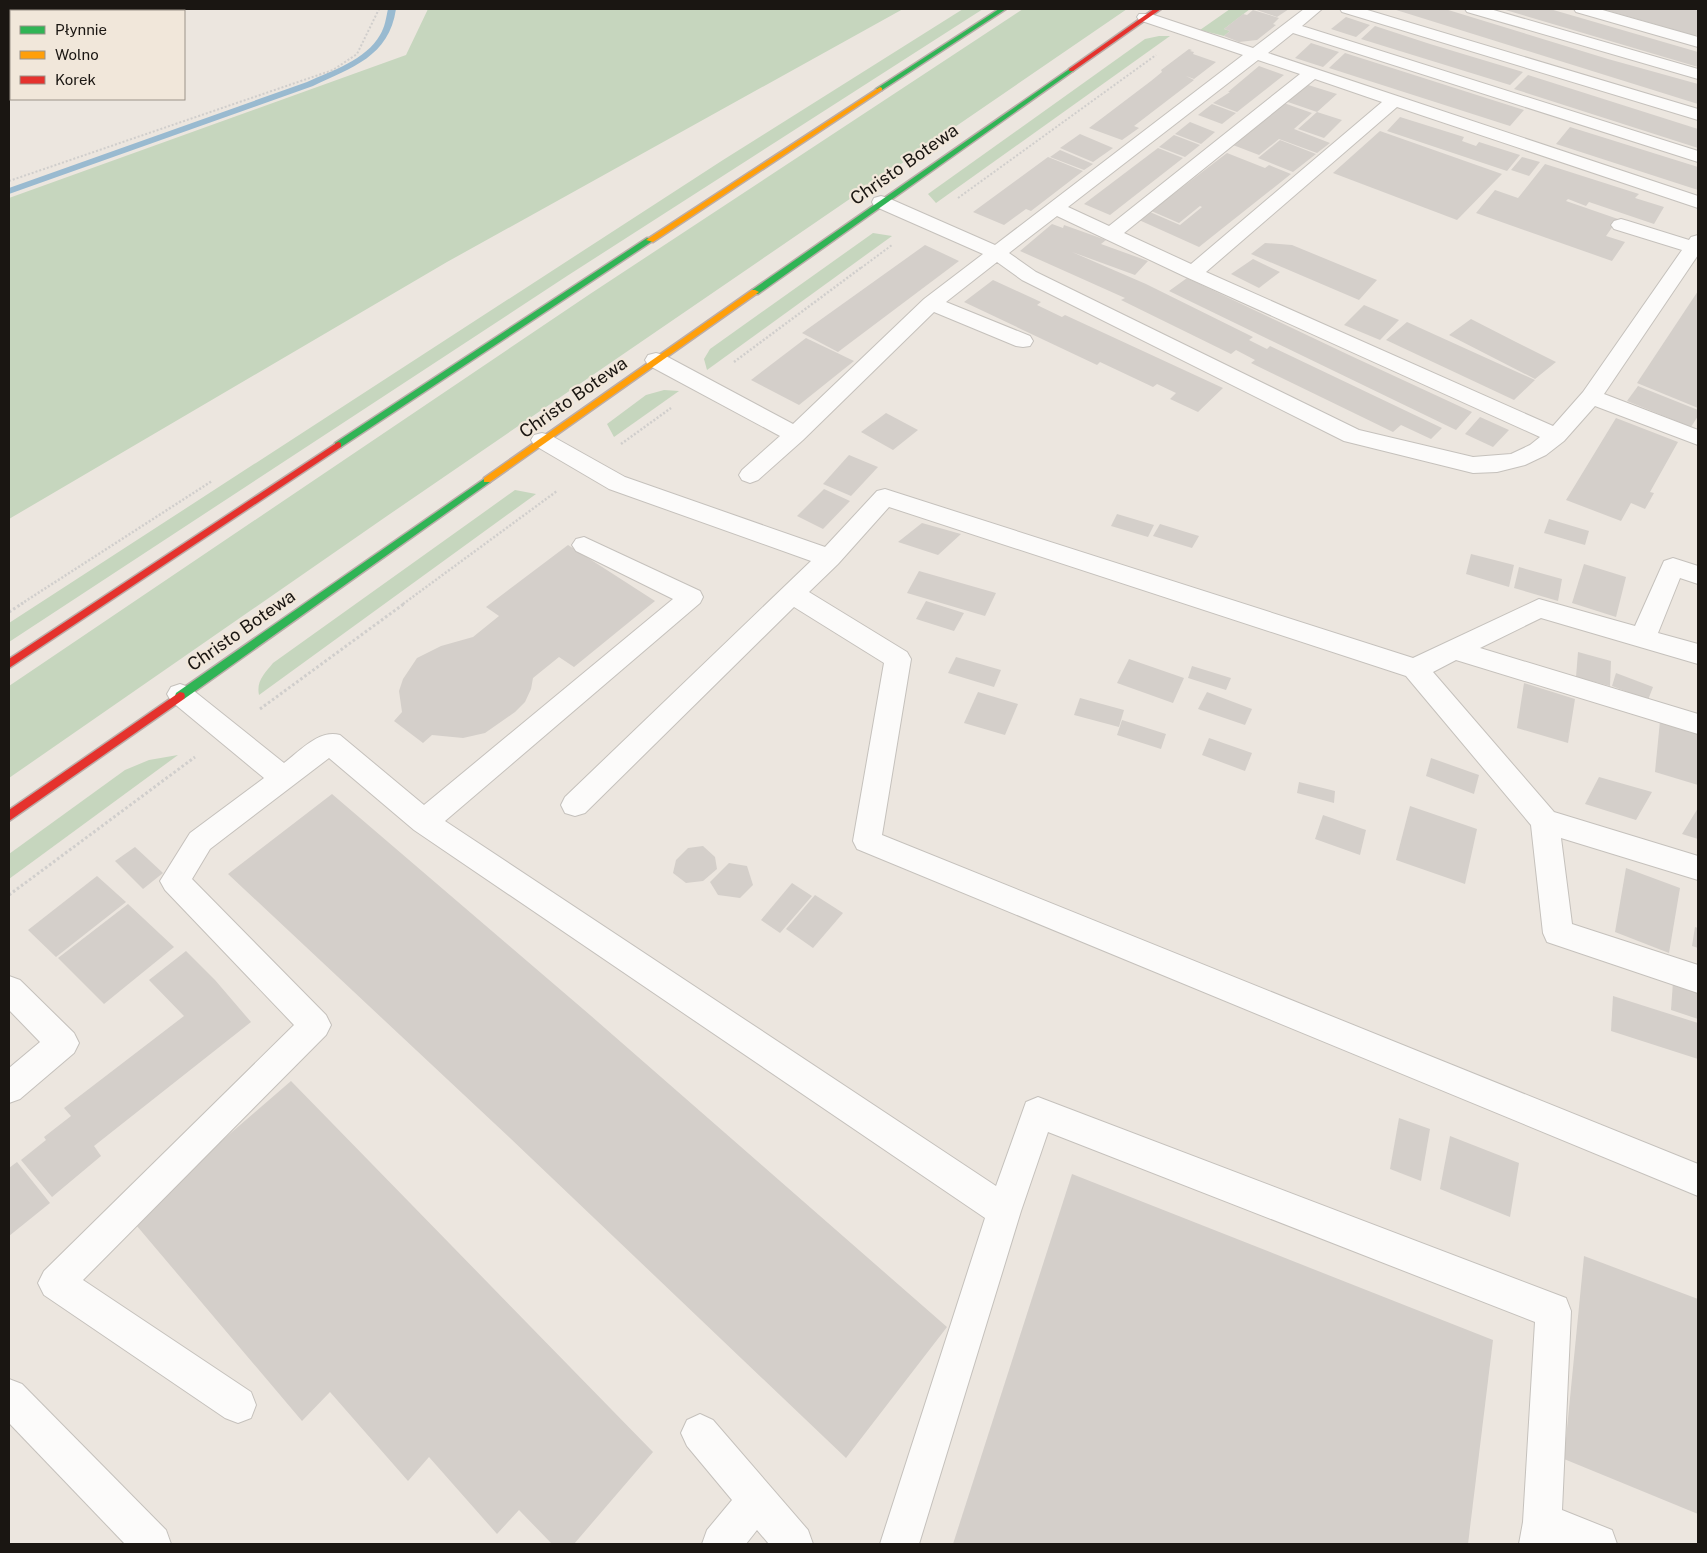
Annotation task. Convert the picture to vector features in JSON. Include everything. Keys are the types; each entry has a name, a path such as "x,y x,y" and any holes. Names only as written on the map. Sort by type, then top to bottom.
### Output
{"main road":[{"path":"9,664 671,225 1002,9"},
{"name":"Christo Botewa","path":"9,816 1151,13"}],"lane":[{"path":"750,475 795,435 931,303 1314,9"},
{"path":"1348,9 1698,115"},
{"path":"1473,9 1698,74"},
{"path":"1582,9 1698,42"},
{"path":"1151,13 1253,54 1698,202"},
{"path":"1290,26 1698,157"},
{"path":"1111,234 1311,74"},
{"path":"1193,273 1393,101"},
{"path":"882,202 997,253 1029,276 1352,436 1473,465 1497,464 1517,460 1538,450 1556,436 1591,397 1695,251 1621,225"},
{"path":"1054,207 1193,273 1556,436"},
{"path":"931,303 1023,340"},
{"path":"656,360 795,435"},
{"path":"1591,397 1698,438"},
{"path":"542,440 617,483 829,558"},
{"path":"575,805 829,558 885,497 1416,669 1545,821 1698,868"},
{"path":"424,822 691,597 584,545"},
{"path":"1644,638 1673,567 1698,575"},
{"path":"792,594 898,659 867,841 1698,1180"},
{"path":"1416,669 1539,608 1698,654"},
{"path":"1454,650 1698,724"},
{"path":"180,694 284,778"},
{"path":"238,1405 56,1283 315,1025 175,881 200,841 330,742 424,822 1004,1211"},
{"path":"1545,821 1558,932 1698,979"},
{"path":"9,990 63,1043 9,1088"},
{"path":"899,1544 1004,1211 1038,1112 1553,1311 1540,1533 1598,1544"},
{"path":"9,1397 152,1544"},
{"path":"700,1433 794,1544"},
{"path":"721,1544 757,1500"}],"path":[{"path":"9,181 333,70 357,54 378,9"},
{"path":"958,198 1163,50"},
{"path":"730,365 895,244"},
{"path":"620,446 673,406"},
{"path":"263,707 549,497"},
{"path":"9,895 195,757"}],"green space":[{"path":"428,9 903,9 447,262 9,519 9,198 406,55"},
{"path":"963,9 983,9 567,276 9,642 9,623 723,160"},
{"path":"1023,9 1127,9 387,516 9,778 9,686 590,294"},
{"path":"1230,9 1250,9 1224,29 1230,31 1224,36 1200,30"},
{"path":"1170,36 936,203 928,194 1145,39"},
{"path":"873,233 892,236 707,370 704,359 710,349"},
{"path":"664,390 679,391 614,437 607,424 646,395"},
{"path":"515,490 536,494 259,695 260,681 273,663"},
{"path":"178,755 9,879 9,854 125,770 149,760"}],"building":[{"path":"1254,9 1289,9 1277,17"},
{"path":"1393,9 1445,9 1608,59 1698,84 1698,104"},
{"path":"1502,9 1550,9 1698,52 1698,67"},
{"path":"1602,9 1698,9 1698,33 1696,36"},
{"path":"1253,10 1279,18 1273,24 1276,25 1257,40 1239,42 1224,36 1230,31 1224,29 1243,14 1247,15"},
{"path":"1346,17 1370,25 1356,37 1331,29"},
{"path":"1375,26 1523,72 1510,85 1361,39"},
{"path":"1311,43 1339,52 1323,67 1295,58"},
{"path":"1189,49 1194,52 1193,54 1216,62 1194,79 1186,76 1194,80 1134,126 1139,128 1122,140 1089,128 1151,81 1162,72 1161,70"},
{"path":"1345,53 1524,110 1510,126 1329,68"},
{"path":"1259,66 1284,75 1237,112 1213,103 1230,92 1228,92"},
{"path":"1528,75 1698,129 1698,148 1514,89"},
{"path":"1305,84 1337,94 1317,112 1285,101"},
{"path":"1281,102 1312,113 1294,129 1330,143 1317,153 1279,139 1259,155 1233,145"},
{"path":"1212,104 1236,113 1222,124 1198,115"},
{"path":"1317,112 1342,120 1324,138 1298,129"},
{"path":"1400,117 1464,137 1462,141 1476,146 1479,142 1520,155 1507,171 1387,131"},
{"path":"1190,122 1215,132 1201,144 1175,134"},
{"path":"1570,127 1698,167 1698,190 1556,144"},
{"path":"1380,131 1502,174 1457,220 1333,173"},
{"path":"1080,134 1113,148 1093,162 1060,148"},
{"path":"1174,135 1200,145 1185,157 1159,147"},
{"path":"1280,140 1316,154 1293,172 1258,158"},
{"path":"1158,148 1183,158 1110,215 1084,204"},
{"path":"1060,150 1093,164 1084,170 1050,157"},
{"path":"1227,153 1265,168 1269,165 1291,174 1199,247 1139,220 1150,212 1180,225 1202,207 1200,206 1179,223 1149,210"},
{"path":"1048,157 1083,171 1031,211 1026,209 1004,225 973,212"},
{"path":"1522,157 1540,162 1529,176 1511,170"},
{"path":"1545,164 1639,194 1635,198 1664,207 1654,224 1589,202 1586,206 1568,199 1566,201 1618,219 1606,236 1625,242 1612,261 1476,213 1495,190 1518,198"},
{"path":"1052,224 1063,228 1064,225 1106,240 1101,244 1148,261 1135,275 1072,252 1146,284 1253,337 1249,340 1267,349 1270,346 1442,428 1431,439 1401,425 1393,432 1251,363 1255,360 1236,350 1231,354 1121,300 1125,298 1020,251"},
{"path":"1265,243 1292,245 1377,280 1359,300 1251,254"},
{"path":"925,245 959,261 838,352 802,333"},
{"path":"1253,259 1280,272 1259,288 1231,274"},
{"path":"1187,278 1472,412 1456,430 1169,291"},
{"path":"993,280 1041,302 1037,305 1062,317 1065,315 1223,388 1198,412 1170,399 1176,393 1157,384 1153,387 1100,362 1097,365 964,302"},
{"path":"1698,291 1698,408 1637,383"},
{"path":"1364,305 1399,320 1380,340 1344,325"},
{"path":"1471,319 1556,362 1535,379 1449,335"},
{"path":"1407,322 1535,380 1514,400 1386,340"},
{"path":"806,338 854,361 799,405 751,380"},
{"path":"1638,386 1698,410 1698,416 1691,427 1627,401"},
{"path":"886,413 918,430 893,450 861,432"},
{"path":"1480,417 1509,430 1493,447 1465,434"},
{"path":"1616,418 1678,442 1650,492 1654,493 1645,509 1631,503 1621,521 1566,500"},
{"path":"849,455 878,467 851,496 823,484"},
{"path":"824,489 850,501 823,529 797,516"},
{"path":"1117,514 1154,525 1148,537 1111,526"},
{"path":"1549,519 1589,531 1585,545 1544,533"},
{"path":"922,523 961,534 938,555 898,542"},
{"path":"1160,524 1199,536 1192,548 1153,536"},
{"path":"568,545 655,601 574,667 559,657 533,678 531,689 525,702 515,712 485,733 463,738 432,735 423,743 394,721 402,712 399,691 403,679 417,658 441,646 473,637 499,616 486,607"},
{"path":"1471,554 1514,565 1509,587 1466,574"},
{"path":"1584,564 1626,577 1616,617 1572,603"},
{"path":"1519,567 1562,579 1558,601 1514,588"},
{"path":"919,571 996,593 985,616 907,593"},
{"path":"926,601 964,613 954,631 916,619"},
{"path":"1578,652 1611,661 1610,686 1576,677"},
{"path":"956,657 1001,670 994,687 948,673"},
{"path":"1129,659 1184,678 1173,703 1117,683"},
{"path":"1192,666 1231,678 1226,690 1188,678"},
{"path":"1616,673 1653,687 1648,700 1612,686"},
{"path":"1524,683 1575,699 1568,743 1517,728"},
{"path":"978,692 1018,704 1005,735 964,723"},
{"path":"1207,692 1252,709 1245,725 1198,709"},
{"path":"1080,698 1124,710 1119,727 1074,715"},
{"path":"1122,720 1166,734 1161,749 1117,735"},
{"path":"1660,721 1698,732 1698,785 1655,772"},
{"path":"1209,738 1252,753 1245,771 1202,755"},
{"path":"1431,758 1479,775 1474,794 1426,776"},
{"path":"1599,777 1652,792 1636,820 1585,804"},
{"path":"1299,782 1335,791 1334,803 1297,793"},
{"path":"332,794 590,1015 947,1327 846,1458 510,1138 228,874"},
{"path":"1410,806 1477,829 1465,884 1396,860"},
{"path":"1698,808 1698,839 1682,834"},
{"path":"1323,815 1366,830 1360,855 1315,839"},
{"path":"703,846 715,857 717,869 703,881 686,883 673,873 676,860 688,848"},
{"path":"135,847 163,873 143,889 115,861"},
{"path":"729,863 747,866 753,885 740,898 718,895 710,882"},
{"path":"1626,868 1680,888 1669,953 1615,932"},
{"path":"97,876 126,902 56,957 28,930"},
{"path":"792,883 812,896 780,933 761,920"},
{"path":"815,895 843,913 813,948 786,929"},
{"path":"128,904 174,947 104,1004 58,958"},
{"path":"1695,927 1698,928 1698,948 1692,946"},
{"path":"186,951 215,980 251,1022 94,1146 101,1156 52,1197 21,1160 46,1140 44,1137 71,1116 64,1108 184,1016 149,980"},
{"path":"1673,982 1698,990 1698,1019 1671,1010"},
{"path":"1613,996 1698,1023 1698,1059 1611,1031"},
{"path":"291,1081 653,1452 574,1544 552,1544 519,1510 497,1534 429,1457 408,1481 330,1392 302,1421 131,1219"},
{"path":"1399,1118 1430,1129 1421,1181 1390,1169"},
{"path":"1450,1136 1519,1163 1510,1217 1440,1189"},
{"path":"17,1162 50,1203 9,1236 9,1168"},
{"path":"1072,1174 1493,1340 1468,1544 953,1544"},
{"path":"1584,1256 1698,1299 1698,1514 1564,1459"}],"waterway":[{"path":"9,191 310,84 355,62 375,47 383,38 388,28 392,9"}],"traffic: fast":[{"path":"880,89 1003,9"},
{"path":"755,292 1071,70"},
{"path":"338,445 650,240"},
{"path":"180,696 487,480"}],"traffic: slow":[{"path":"650,240 880,89"},
{"path":"487,480 755,292"}],"traffic: jam":[{"path":"1071,70 1158,9"},
{"path":"9,664 338,445"},
{"path":"9,816 180,696"}]}
